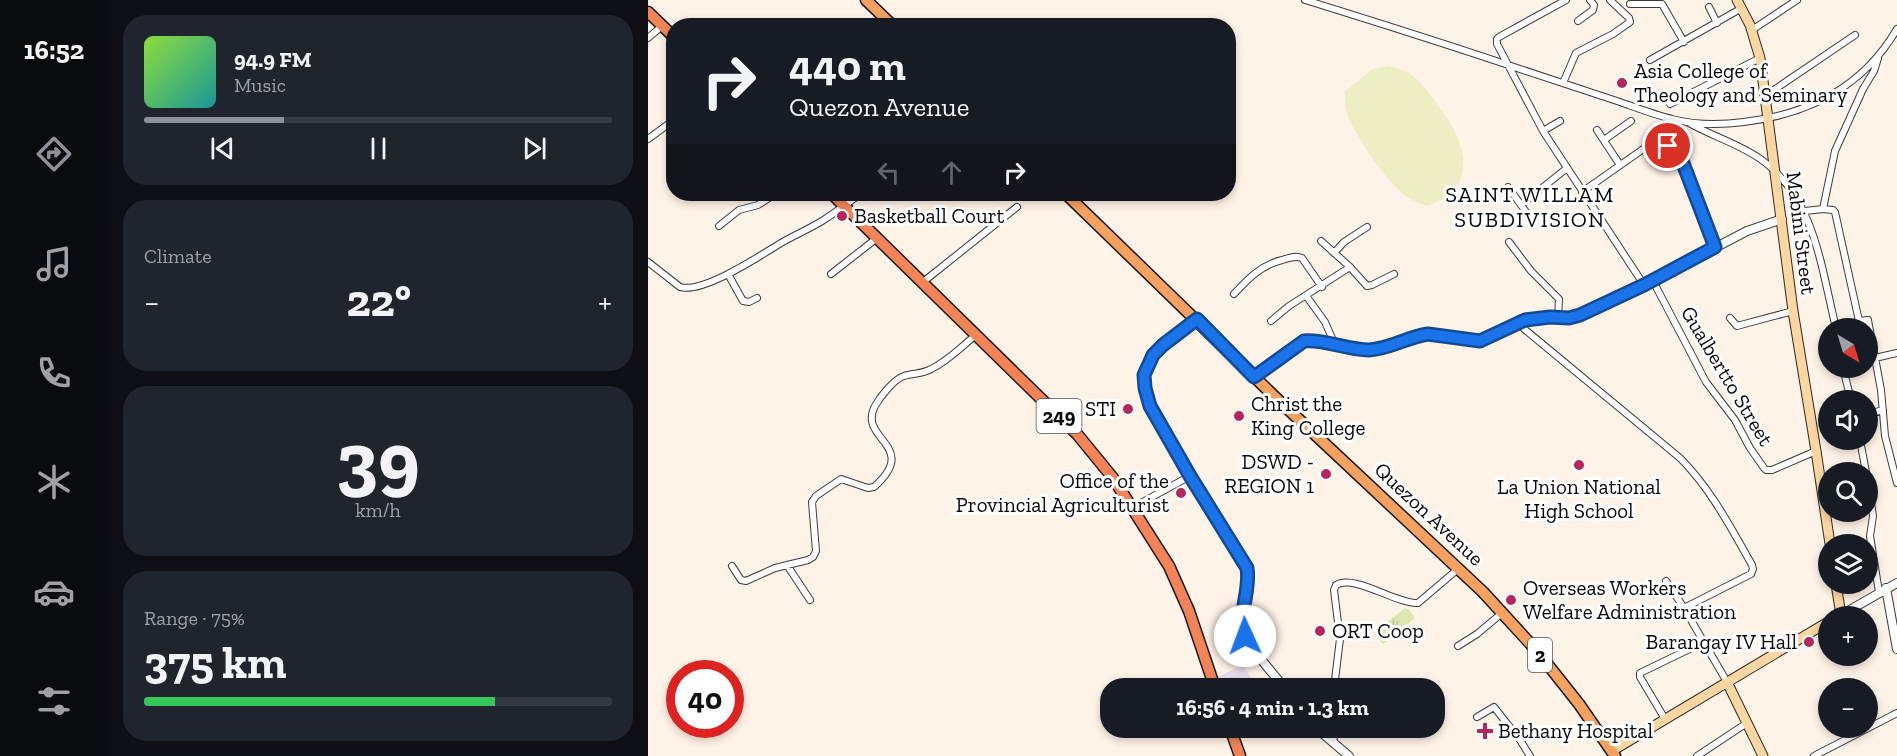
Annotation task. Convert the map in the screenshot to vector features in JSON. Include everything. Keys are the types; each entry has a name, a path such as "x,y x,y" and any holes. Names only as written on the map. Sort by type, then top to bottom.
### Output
{"highway":[{"path":"648,12 666,30"},
{"name":"249","path":"839,201 1089,446 1113,478 1169,566 1190,611 1212,678"},
{"path":"1234,738 1240,756"}],"main road":[{"path":"866,0 884,18"},
{"name":"Mabini Street","path":"1740,4 1752,30 1760,58 1793,311 1828,534"},
{"name":"Quezon Avenue","path":"1073,201 1254,377 1458,568 1502,613 1537,651 1579,704 1613,754"},
{"path":"1613,754 1665,719 1818,628"},
{"path":"1727,682 1763,756"}],"street":[{"path":"1305,0 1672,119 1725,124 1768,119 1826,99 1855,80 1878,58 1895,39 1897,29"},
{"path":"1566,0 1497,39 1497,44 1543,131 1582,192 1648,283"},
{"path":"1578,21 1593,10 1594,5 1590,0"},
{"path":"1563,83 1576,53 1613,34 1630,22 1629,18 1610,0"},
{"path":"1752,30 1797,0"},
{"path":"1630,4 1662,4 1684,42"},
{"path":"1650,60 1717,23 1740,4"},
{"path":"1708,7 1717,23"},
{"path":"648,38 662,26"},
{"path":"1765,96 1855,36"},
{"path":"1670,104 1760,58"},
{"path":"1823,209 1835,151 1863,89 1874,71 1878,58"},
{"path":"1855,80 1863,89"},
{"path":"1543,131 1560,121"},
{"path":"1604,140 1631,121"},
{"path":"1689,122 1746,150 1775,170 1805,211 1820,257 1834,318"},
{"path":"648,139 666,126"},
{"path":"1597,130 1620,165"},
{"path":"1582,192 1654,143 1662,144 1674,149 1681,158 1715,247"},
{"path":"1521,205 1567,168"},
{"path":"1508,187 1529,216"},
{"path":"719,226 739,210 756,206 764,201"},
{"path":"648,262 676,285 684,288 694,287 728,274 824,220 851,201"},
{"path":"923,282 1017,207"},
{"path":"1805,211 1823,209 1835,212 1858,318"},
{"path":"1254,377 1304,341 1368,350 1384,348 1428,334 1480,341 1536,318 1569,318 1580,315 1648,283 1747,231 1782,219"},
{"path":"1334,253 1344,242 1367,227"},
{"path":"831,274 877,238"},
{"path":"1321,241 1368,286 1394,274"},
{"path":"1509,242 1531,271 1559,299 1558,317"},
{"path":"1234,294 1256,272 1274,262 1296,256 1302,258 1322,287"},
{"path":"1271,321 1350,267"},
{"path":"728,274 743,301 749,302 757,298"},
{"name":"Gualbertto Street","path":"1648,283 1706,382 1735,420 1764,468 1768,471 1775,469 1816,451"},
{"path":"1307,297 1325,322 1335,345"},
{"path":"1730,318 1737,326 1793,311"},
{"path":"1197,319 1157,351 1149,361 1144,375 1145,388 1150,406 1247,568 1241,624 1245,636 1277,678"},
{"path":"1517,324 1687,465 1707,488 1736,536 1752,565 1751,574 1684,608"},
{"path":"732,566 741,580 746,581 769,570 808,560 815,554 811,507 816,496 841,479 868,488 874,487 890,467 892,454 872,423 874,409 878,402 899,378 933,368 976,335"},
{"path":"1878,357 1897,353"},
{"path":"1878,378 1885,436 1897,483"},
{"path":"1878,411 1883,410"},
{"path":"1132,508 1190,476"},
{"path":"1872,522 1870,536 1897,649"},
{"path":"787,565 810,600"},
{"path":"1335,678 1340,639 1334,590 1336,585 1346,582 1411,603 1418,603 1458,568"},
{"path":"1666,581 1727,682"},
{"path":"1857,606 1897,582"},
{"path":"1458,646 1477,634 1502,613"},
{"path":"1665,719 1640,677 1640,673 1704,642"},
{"path":"1477,717 1494,706 1530,756"},
{"path":"1814,756 1897,713"},
{"path":"1697,756 1747,723"},
{"path":"1328,738 1349,756"},
{"path":"1333,738 1334,743"}],"shaded area":[{"path":"1242,665 1251,678 1216,678"}],"green space":[{"path":"1388,66 1408,73 1420,83 1445,115 1460,145 1463,159 1462,173 1457,186 1445,197 1427,206 1410,199 1384,174 1353,127 1347,111 1345,91 1373,69"},
{"path":"1405,608 1415,618 1383,644 1374,633"}],"place":[{"name":"Asia College of Theology and Seminary","path":"1622,83"},
{"name":"Basketball Court","path":"842,216"},
{"name":"STI","path":"1128,409"},
{"name":"Christ the King College","path":"1239,416"},
{"name":"La Union National High School","path":"1579,465"},
{"name":"DSWD - REGION 1","path":"1326,474"},
{"name":"Office of the Provincial Agriculturist","path":"1181,493"},
{"name":"Overseas Workers Welfare Administration","path":"1511,600"},
{"name":"ORT Coop","path":"1320,631"},
{"name":"Barangay IV Hall","path":"1809,642"},
{"name":"Bethany Hospital","path":"1485,731"}],"district":[{"name":"SAINT WILLAM SUBDIVISION","path":"1530,206"}],"route":[{"path":"1245,636 1241,624 1248,574 1244,560 1229,540 1150,406 1144,375 1149,361 1157,351 1197,319 1254,377 1308,340 1368,350 1384,348 1428,334 1480,341 1525,320 1550,317 1569,318 1596,309 1715,247 1681,158 1678,152 1668,146"}]}
